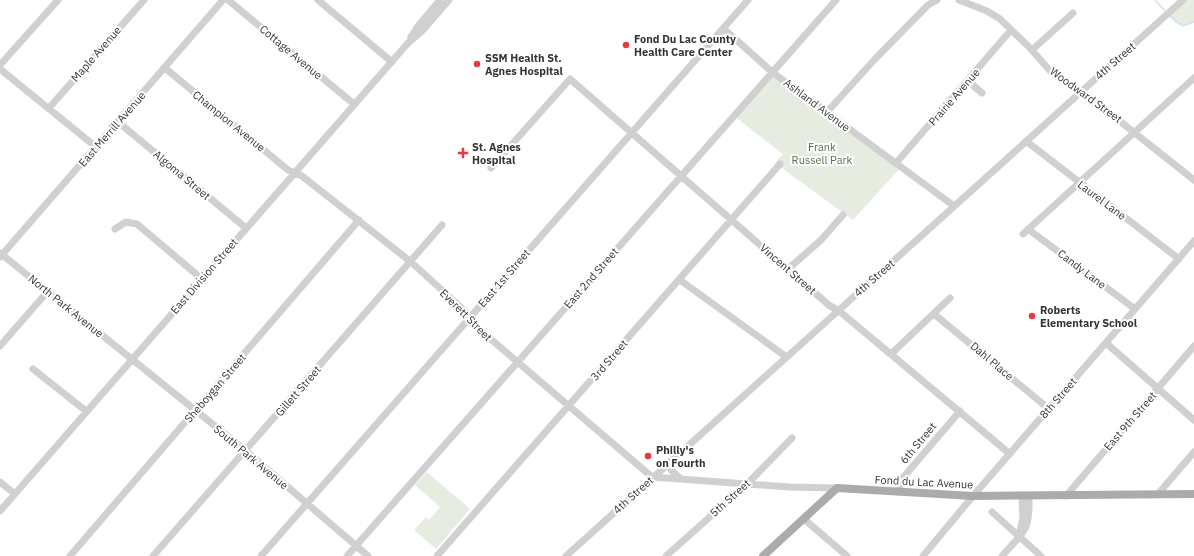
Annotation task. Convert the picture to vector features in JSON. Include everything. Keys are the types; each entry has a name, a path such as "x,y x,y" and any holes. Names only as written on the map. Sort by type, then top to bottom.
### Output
{"main road":[{"name":"Fond du Lac Avenue","path":"838,488 973,496 1025,497 1194,494"},
{"path":"763,556 838,488"}],"street":[{"path":"0,65 58,0"},
{"name":"Maple Avenue","path":"49,108 144,0"},
{"name":"East Merrill Avenue","path":"1,255 223,0"},
{"name":"Cottage Avenue","path":"228,0 354,104"},
{"path":"318,0 392,62"},
{"name":"East Division Street","path":"408,43 418,26 440,0"},
{"name":"East Division Street","path":"0,511 354,104 408,43 423,30 449,0"},
{"name":"East 1st Street","path":"261,556 748,0"},
{"name":"East 2nd Street","path":"347,556 836,0"},
{"path":"827,112 874,58 928,5 937,0"},
{"name":"Woodward Street","path":"959,0 993,15 1032,50 1053,74 1081,90 1194,180"},
{"name":"4th Street","path":"566,556 785,356 1183,0"},
{"path":"1032,50 1073,13"},
{"name":"Ashland Avenue","path":"723,28 772,72 954,206"},
{"name":"Prairie Avenue","path":"896,163 1011,30"},
{"name":"Champion Avenue","path":"164,68 288,170 294,173"},
{"path":"0,69 96,147"},
{"name":"Vincent Street","path":"491,168 570,79 830,306 838,310 1010,454"},
{"path":"1079,183 1134,131 1194,79"},
{"path":"968,81 982,93"},
{"name":"Algoma Street","path":"118,122 246,228"},
{"name":"Laurel Lane","path":"1026,141 1179,259"},
{"name":"3rd Street","path":"437,556 780,164"},
{"name":"Everett Street","path":"294,173 302,176 411,262 466,312 472,323 652,477"},
{"name":"Candy Lane","path":"1079,183 1026,231 1135,309"},
{"path":"788,269 821,240 843,215"},
{"name":"Sheboygan Street","path":"70,556 359,220"},
{"path":"115,229 126,222 137,224 202,279"},
{"name":"Gillett Street","path":"153,556 442,225"},
{"name":"8th Street","path":"923,556 973,496 1194,241"},
{"name":"North Park Avenue","path":"1,255 132,359"},
{"path":"680,280 785,356"},
{"path":"0,346 48,291"},
{"path":"891,354 950,298"},
{"name":"Dahl Place","path":"934,314 1049,409"},
{"path":"1106,343 1194,420"},
{"name":"East 9th Street","path":"1066,496 1194,346"},
{"name":"South Park Avenue","path":"132,359 246,451 368,556"},
{"path":"33,369 86,411"},
{"name":"6th Street","path":"899,491 901,480 960,411"},
{"name":"5th Street","path":"666,556 748,483 792,438"},
{"path":"1158,494 1194,452"},
{"path":"671,461 670,467 672,472 682,479"},
{"name":"Fond du Lac Avenue","path":"652,477 788,487 838,488"},
{"path":"0,482 15,494"},
{"path":"1002,556 1026,528 1028,521 1025,497"},
{"path":"992,512 1041,556"},
{"path":"804,519 846,556"}],"green space":[{"path":"1183,0 1194,0 1194,22 1183,26 1175,21 1168,13"},
{"name":"Frank Russell Park","path":"772,72 901,167 853,220 775,163 783,154 734,116"},
{"path":"427,472 470,509 436,549 414,530 426,517 429,520 440,507 415,485"}],"waterway":[{"path":"1155,0 1166,12"},
{"path":"1170,16 1183,26 1194,22"}],"place":[{"name":"Fond Du Lac County Health Care Center","path":"626,45"},
{"name":"SSM Health St. Agnes Hospital","path":"477,64"},
{"name":"St. Agnes Hospital","path":"463,153"},
{"name":"Roberts Elementary School","path":"1032,316"},
{"name":"Philly's on Fourth","path":"648,456"}]}
